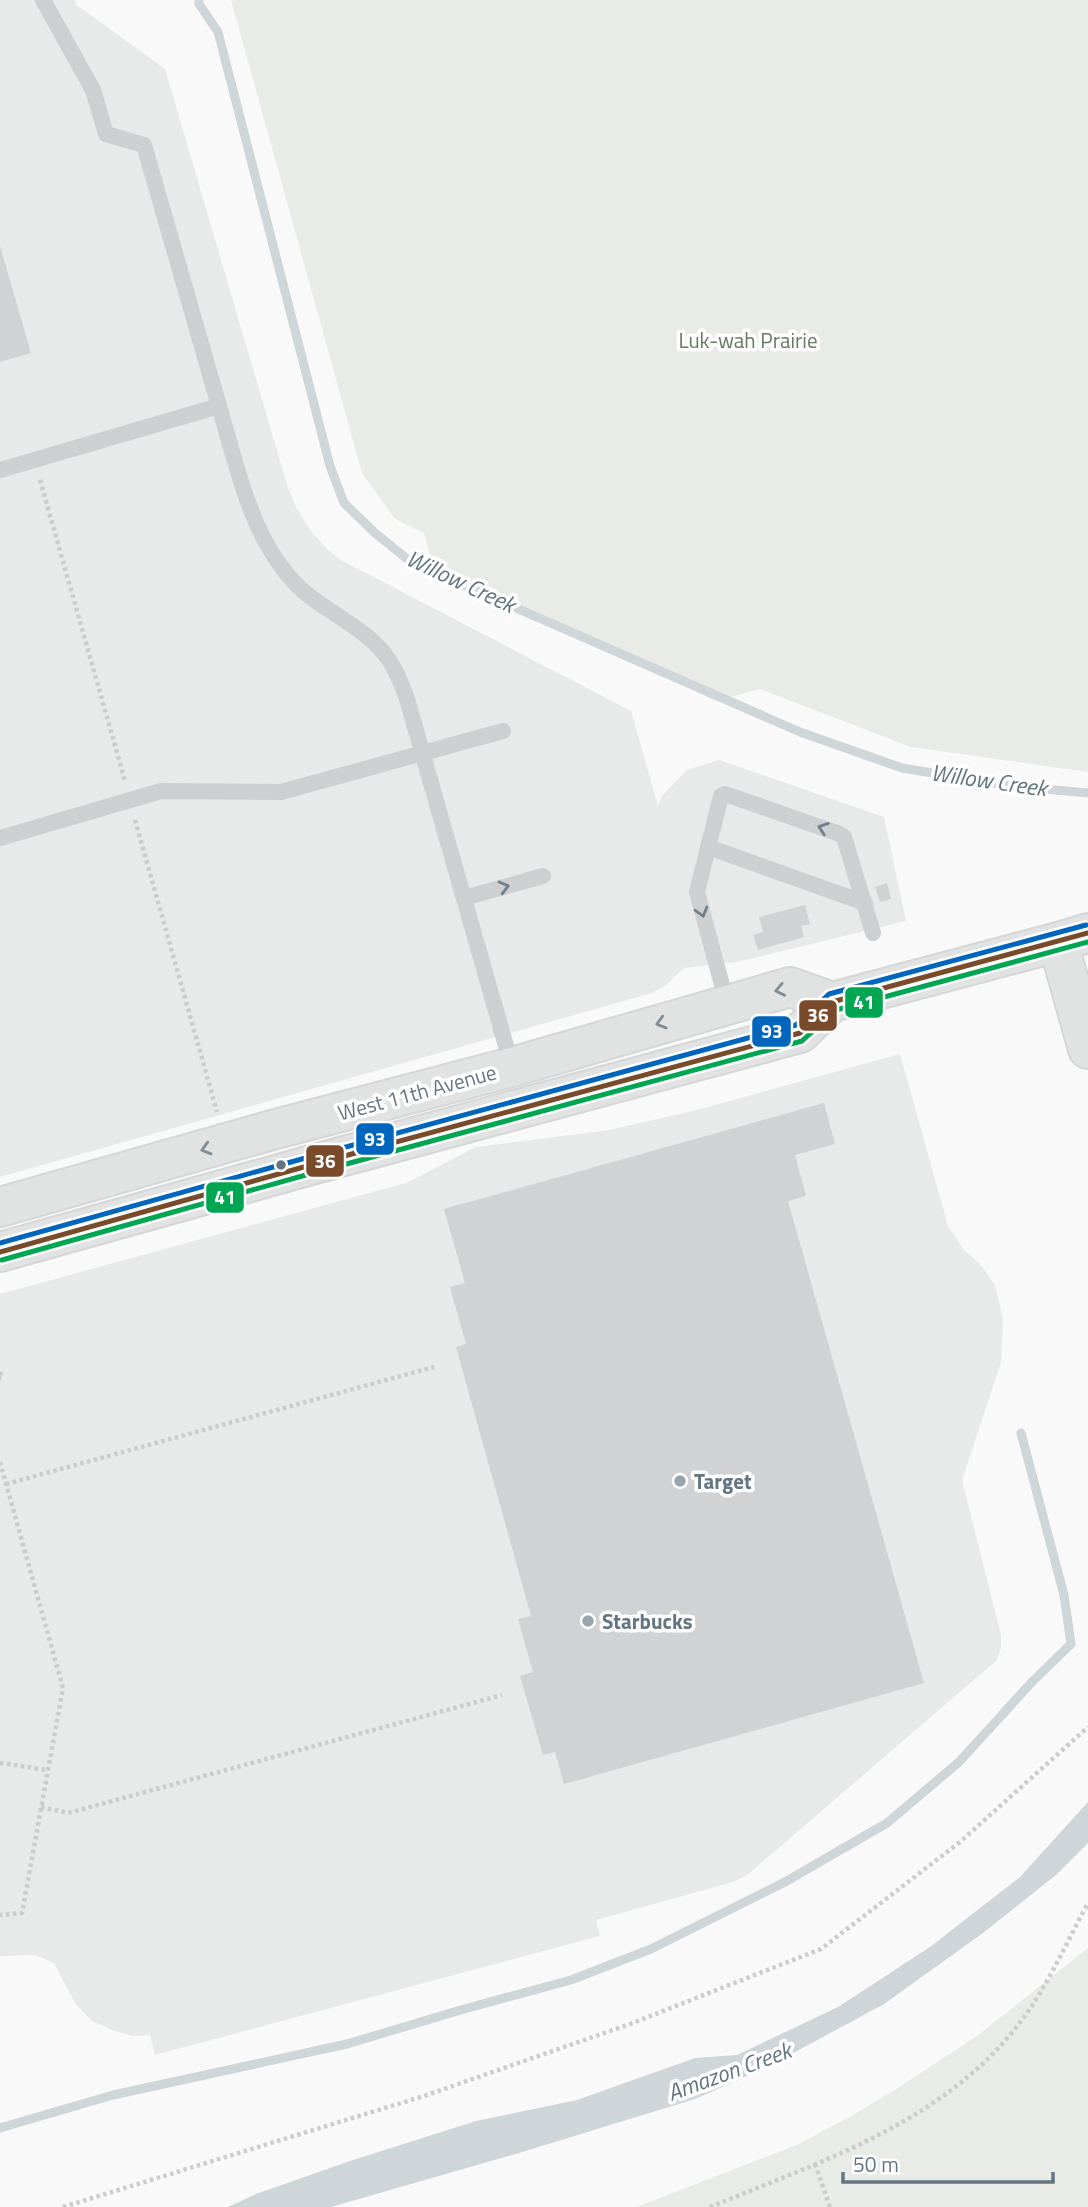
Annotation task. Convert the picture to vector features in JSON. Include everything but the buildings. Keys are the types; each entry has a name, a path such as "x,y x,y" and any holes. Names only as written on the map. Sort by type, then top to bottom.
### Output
{"main road":[{"name":"West 11th Avenue","path":"0,1252 800,1033 832,1002 1073,938"},
{"path":"1073,938 1088,1049"},
{"name":"West 11th Avenue","path":"0,1207 790,987 832,1002"},
{"path":"373,1149 373,1129 381,1124 459,1100 495,1071"}],"lane":[{"path":"43,0 93,90 106,134 144,145 219,406 262,536 281,567 296,584 365,635 388,659 407,699 464,898 495,1071"},
{"path":"0,470 219,406"},
{"path":"0,838 161,792 281,792 503,731"},
{"path":"727,1004 696,892 721,796 725,794 840,834 846,842 873,933"},
{"path":"708,846 865,903"},
{"path":"464,898 543,876"}],"path":[{"path":"6,1483 434,1367"},
{"path":"0,1372 0,1378"},
{"path":"0,1462 64,1688 22,1913 0,1915"},
{"path":"41,1807 68,1813 502,1695"},
{"path":"63,2207 437,2092 630,2024 821,1949 960,1842 1088,1727"},
{"path":"0,1763 47,1770"},
{"path":"710,2207 869,2140 930,2106 972,2073 1009,2037 1044,1989 1088,1903"},
{"path":"815,2164 830,2207"}],"shaded area":[{"path":"0,0 75,0 77,5 165,69 288,488 310,530 327,549 339,559 631,711 658,806 662,796 687,770 719,760 884,817 906,921 737,962 684,968 666,985 652,993 0,1177"},
{"path":"900,1054 948,1226 964,1250 981,1265 995,1285 1003,1320 1001,1362 962,1480 1001,1635 997,1660 746,1876 596,1920 600,1936 155,2055 150,2035 133,2036 92,2021 75,2003 54,1963 35,1955 0,1956 0,1294 406,1183 476,1147 609,1130 697,1110"}],"green space":[{"name":"Luk-wah Prairie","path":"231,0 1088,0 1088,772 911,747 760,689 716,701 434,569 424,533 395,519 362,473"},
{"path":"1088,1948 1088,2207 637,2207 799,2144 853,2115 977,2036"}],"water":[{"name":"Amazon Creek","path":"1088,1802 1088,1843 1056,1875 983,1933 884,2004 771,2065 695,2099 331,2207 228,2207 256,2194 350,2161 476,2121 577,2100 695,2058 737,2055 838,2007 930,1947 1020,1877"}],"waterway":[{"name":"Willow Creek","path":"199,0 218,32 330,466 344,503 375,533 411,562 800,732 902,768 1011,786 1088,793"},
{"path":"0,2128 113,2095 347,2044 571,1980 651,1949 785,1882 887,1823 959,1762 1031,1683 1071,1644 1064,1595 1021,1433"}],"transit line":[{"name":"93","path":"0,1243 796,1025 829,994 1086,925"},
{"name":"36","path":"0,1252 800,1033 832,1002 1088,933"},
{"name":"41","path":"2,1260 802,1041 836,1010 1088,942"}],"place":[{"name":"Target","path":"680,1481"},
{"name":"Starbucks","path":"588,1621"}]}
